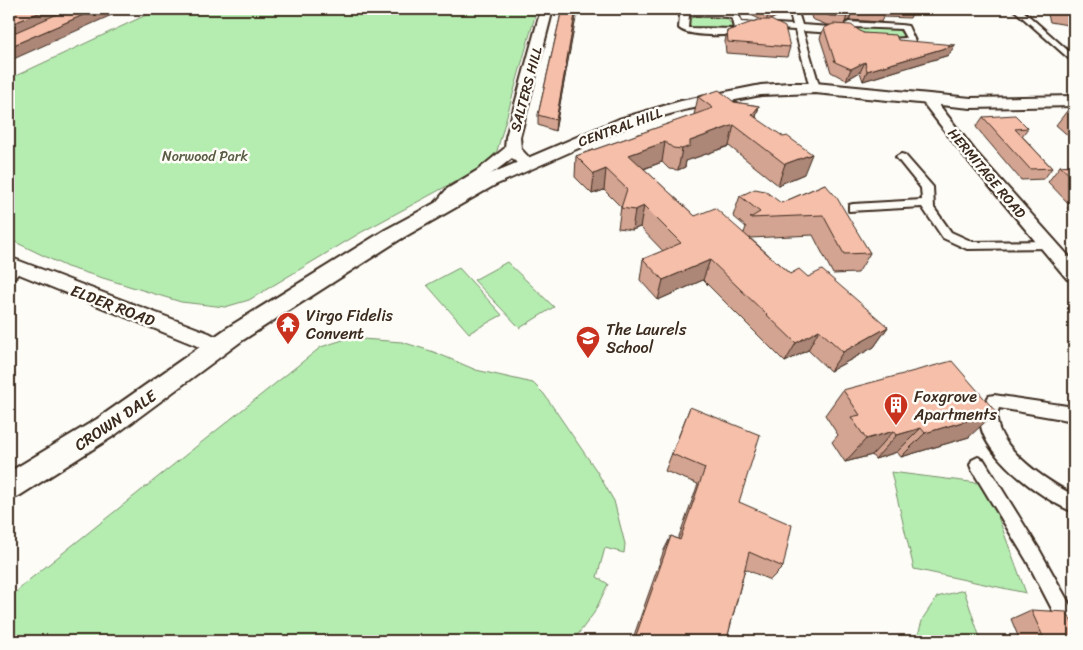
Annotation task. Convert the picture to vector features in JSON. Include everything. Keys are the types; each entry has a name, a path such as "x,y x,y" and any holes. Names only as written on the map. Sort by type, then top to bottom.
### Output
{"main road":[{"name":"CENTRAL HILL","path":"217,347 318,280 441,206 527,164 626,122 681,106 761,90 815,88 928,100 1020,104 1074,101"},
{"name":"CROWN DALE","path":"9,487 106,427 217,347"}],"street":[{"name":"SALTERS HILL","path":"527,164 513,150 513,137 547,9"},
{"path":"793,9 815,88"},
{"path":"1017,9 1074,60"},
{"path":"688,13 730,15 736,18 738,24 738,31 733,32 701,32 683,28 684,15 688,13"},
{"path":"738,24 850,31 859,38"},
{"path":"850,31 848,24 901,27 904,28 911,41 887,41"},
{"path":"1057,45 1074,45"},
{"name":"HERMITAGE ROAD","path":"928,100 970,154 1074,274"},
{"path":"441,206 451,193 492,168 502,156 513,150"},
{"name":"HERMITAGE ROAD","path":"901,157 927,187 928,208 947,235 971,246 1049,245"},
{"path":"853,208 928,203"},
{"name":"ELDER ROAD","path":"12,269 202,339 217,347"},
{"path":"1074,414 994,401 987,415 989,428 1000,447 1022,470 1058,498 1074,504"},
{"path":"978,465 1033,554 1074,630"}],"green space":[{"name":"Norwood Park","path":"159,9 537,9 497,151 484,166 360,233 249,300 225,307 181,302 67,267 9,239 9,79"},
{"path":"700,15 726,17 733,27 723,31 718,27 704,27 707,30 687,29 688,19"},
{"path":"855,27 897,28 905,38 868,38"},
{"path":"507,262 554,307 520,328 474,280"},
{"path":"459,268 502,315 469,333 427,285"},
{"path":"349,338 402,342 434,352 476,370 533,383 544,394 596,470 614,501 625,544 624,553 605,548 597,577 608,584 594,613 573,641 9,641 9,599 29,580 321,347"},
{"path":"891,472 986,484 1026,593 914,569"},
{"path":"964,590 981,641 916,641 923,618 937,597"}],"building":[{"path":"18,9 48,9 9,25 9,12"},
{"path":"69,9 97,9 9,47 9,35"},
{"path":"562,9 576,9 556,120 538,115"},
{"path":"754,9 780,9 780,10 768,15"},
{"path":"815,9 882,9 884,13 853,11 848,13 847,17 830,16"},
{"path":"758,20 771,20 785,27 790,47 728,42 727,31"},
{"path":"833,24 851,25 863,33 896,35 898,40 955,45 867,71 865,62 851,69 835,62 824,28"},
{"path":"719,90 734,102 759,106 752,115 812,154 785,164 734,125 690,141 690,146 682,149 673,148 665,142 629,155 695,216 715,208 790,274 799,269 808,277 822,270 888,327 843,352 819,330 796,343 710,260 663,280 643,259 681,243 644,206 635,210 621,208 627,189 606,169 594,174 576,156 713,108 698,97"},
{"path":"1067,111 1074,111 1074,117"},
{"path":"1015,115 1028,128 1015,129 1052,168 1030,169 983,117"},
{"path":"1074,165 1074,179 1060,166"},
{"path":"825,184 837,198 870,253 844,254 823,215 750,218 760,212 740,196 755,189 765,191 781,203"},
{"path":"952,361 996,412 925,433 921,428 897,435 894,431 866,439 851,417 860,415 843,390"},
{"path":"690,407 760,435 739,502 792,525 783,567 749,552 727,639 732,641 634,641 671,536 680,540 705,468 672,454"},
{"path":"1031,610 1067,612 1074,627 1074,641 1045,641"}],"place":[{"name":"Virgo Fidelis Convent","path":"288,345"},
{"name":"The Laurels School","path":"588,359"},
{"name":"Foxgrove Apartments","path":"896,426"}]}
